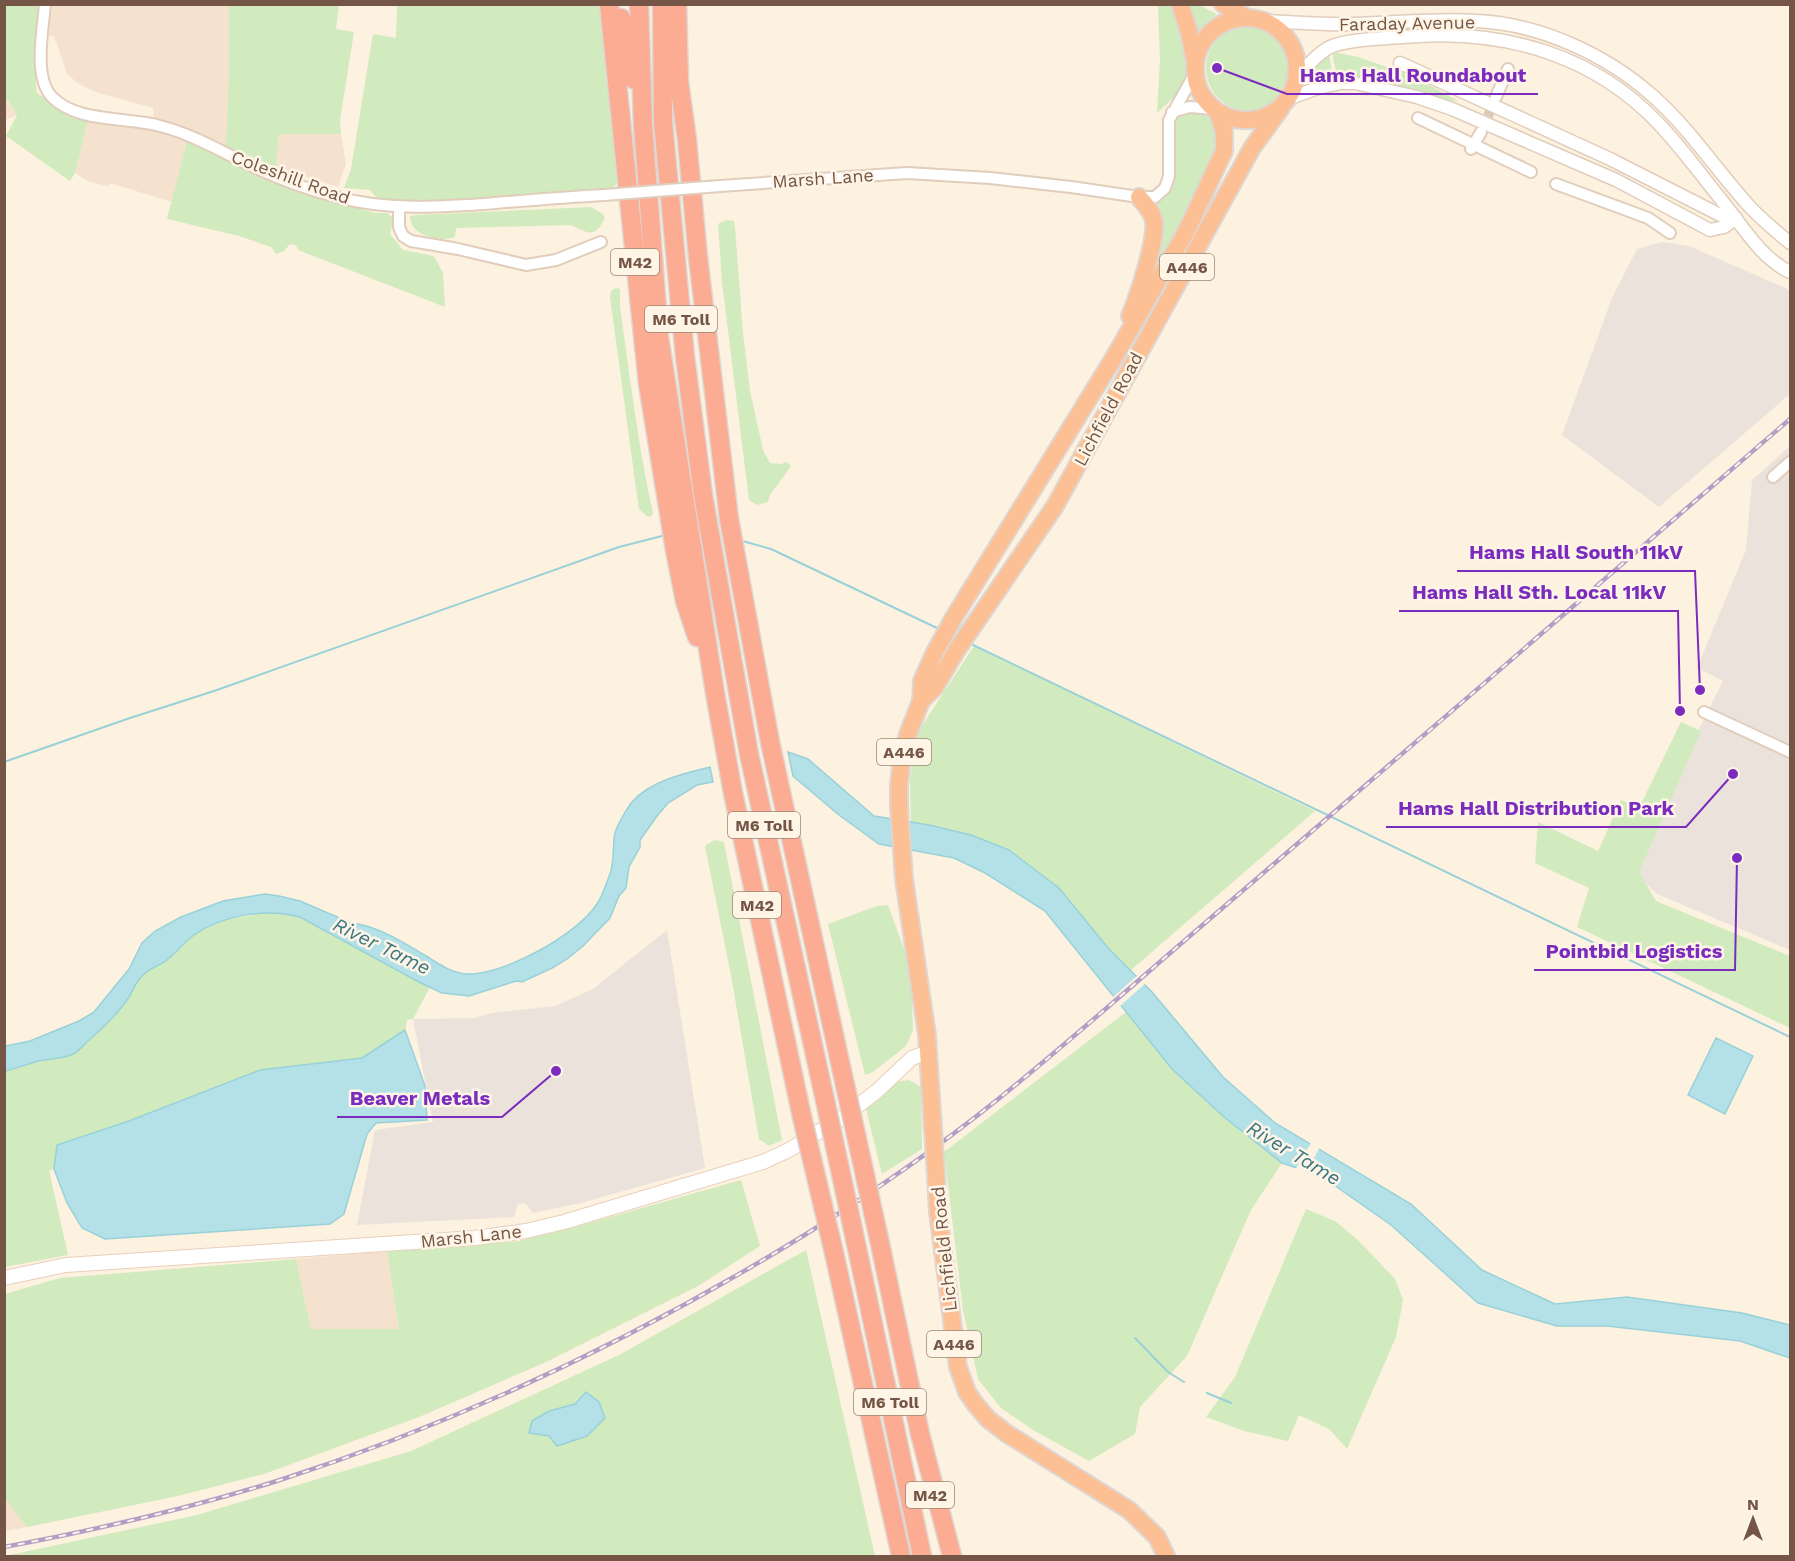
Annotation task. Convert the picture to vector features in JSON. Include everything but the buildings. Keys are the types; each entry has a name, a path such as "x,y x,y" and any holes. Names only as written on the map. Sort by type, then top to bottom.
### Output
{"highway":[{"name":"M42","path":"609,4 648,384 678,518"},
{"name":"M42","path":"619,4 643,125 659,338 683,549 685,601 715,693 733,793 802,1117 901,1557"},
{"path":"639,4 643,125"},
{"name":"M6 Toll","path":"662,4 663,122 668,190 685,357 712,547 749,754 922,1557"},
{"name":"M42","path":"677,4 680,82 729,519 770,742 921,1434 942,1557"},
{"path":"686,4 687,140"},
{"path":"1180,4 1189,32 1195,70 1198,86 1204,98 1216,111 1234,119 1263,118 1285,103 1298,76 1293,47 1279,29 1264,21 1247,18 1229,21 1213,30 1200,46 1195,70"},
{"path":"1223,4 1247,18"},
{"name":"Lichfield Road","path":"921,700 935,687 956,651 1055,506 1252,148 1285,103"},
{"name":"Lichfield Road","path":"1166,1557 1157,1537 1129,1510 1006,1433 988,1419 967,1392 955,1352 936,1175 928,1059 918,967 904,879 899,806 902,757 921,700 922,681 951,622 1115,356 1182,239 1216,171 1225,143 1216,111"},
{"path":"1115,356 1136,300 1154,230 1151,212 1139,197"},
{"path":"921,1434 952,1557"}],"main road":[{"name":"Marsh Lane","path":"4,1278 66,1264 475,1238 526,1231 564,1222 763,1162 789,1150 846,1115 912,1058 928,1059"}],"street":[{"name":"Coleshill Road","path":"45,4 42,75 48,91 62,105 90,115 162,126 254,167 337,197 365,203 399,206"},
{"name":"Faraday Avenue","path":"1264,21 1344,24 1442,20 1479,21 1518,26 1561,40 1612,67 1654,97 1682,126 1751,208 1791,243"},
{"name":"Faraday Avenue","path":"1298,76 1314,58 1329,47 1363,41 1443,35 1486,37 1528,45 1555,54 1596,72 1657,122 1734,220 1783,269 1791,272"},
{"name":"Faraday Avenue","path":"1400,63 1494,101 1734,220"},
{"path":"1472,147 1483,127 1480,111 1494,101 1508,69"},
{"name":"Marsh Lane","path":"399,206 465,205 907,173 1025,182 1149,198 1158,195 1167,183 1170,153 1168,126 1195,70"},
{"path":"1285,103 1322,87 1341,83 1355,83 1417,97 1452,109 1483,127 1616,180 1710,230 1724,227 1734,220"},
{"path":"1173,112 1191,106 1216,111"},
{"path":"1418,118 1472,147 1531,172"},
{"path":"1556,184 1648,218 1670,233"},
{"path":"399,206 399,227 403,236 411,241 526,265 566,257 601,242"},
{"path":"1773,477 1791,462"},
{"path":"1704,712 1791,752"}],"shaded area":[{"path":"52,5 229,5 226,146 154,120 153,108 96,92 79,84 67,74 54,36 49,36"},
{"path":"4,97 17,115 5,120 4,120"},
{"path":"89,117 155,128 187,141 172,202 110,183 108,186 89,182 75,173"},
{"path":"279,134 341,134 346,164 338,187 276,167"},
{"path":"1662,242 1689,246 1790,290 1790,394 1659,507 1562,435 1612,298 1637,249"},
{"path":"1790,446 1790,950 1657,894 1630,868 1723,681 1697,668 1746,550 1752,480"},
{"path":"667,930 705,1168 581,1203 533,1213 525,1203 518,1204 514,1217 357,1225 375,1130 433,1122 413,1019 474,1018 492,1013 555,1006 593,989"},
{"path":"387,1251 399,1329 311,1329 296,1259"},
{"path":"5,1499 27,1527 5,1531"}],"green space":[{"path":"4,5 37,5 40,12 36,71 37,93 59,108 89,117 75,173 70,181 6,136 17,115 5,97"},
{"path":"229,5 339,5 336,29 354,32 340,120 341,134 279,134 276,167 226,146"},
{"path":"397,5 602,5 618,182 613,188 441,201 378,199 370,190 344,188 351,169 373,34 396,38"},
{"path":"1158,5 1174,5 1187,61 1184,83 1178,93 1157,113 1160,60"},
{"path":"1187,5 1199,5 1217,14 1198,31"},
{"path":"1249,25 1266,28 1280,37 1289,51 1292,68 1289,85 1280,99 1266,108 1249,111 1232,108 1218,99 1209,85 1206,68 1209,51 1218,37 1232,28"},
{"path":"1333,52 1358,57 1413,76 1458,101 1441,100 1377,81 1336,75"},
{"path":"1329,55 1332,72 1321,75 1310,85 1312,65"},
{"path":"1185,111 1202,111 1213,122 1219,138 1212,166 1141,301 1150,204 1161,200 1168,193 1172,184 1176,161 1176,120"},
{"path":"187,141 285,186 375,213 387,213 394,219 390,234 403,250 434,256 443,273 445,307 298,250 296,245 290,244 284,251 276,254 271,247 239,236 167,219"},
{"path":"591,207 603,214 605,218 594,232 586,232 571,225 456,228 455,237 442,239 420,233 411,223 410,216 417,215"},
{"path":"726,220 734,221 750,391 763,450 770,463 787,462 791,466 770,495 768,502 757,505 749,500 722,282 718,224"},
{"path":"616,288 620,289 620,307 635,411 653,513 648,517 639,509 637,496 610,297 611,291"},
{"path":"974,646 1315,811 1131,970 1109,949 1059,888 1009,850 971,835 911,822 910,778 916,735"},
{"path":"1681,722 1701,731 1639,872 1656,901 1790,956 1790,1028 1577,927 1589,888 1535,863 1538,822 1598,851 1621,800 1639,808"},
{"path":"714,840 724,842 782,1140 769,1146 759,1139 731,975 705,846"},
{"path":"888,905 911,968 913,1030 906,1046 873,1072 865,1075 828,924 877,906"},
{"path":"267,913 285,913 300,917 430,987 413,1019 407,1020 405,1030 362,1058 260,1070 129,1121 57,1145 54,1169 49,1170 68,1255 5,1267 5,1071 75,1053 116,1015 130,996 137,981 147,971 167,959 195,934 224,920"},
{"path":"1126,1012 1172,1069 1224,1117 1282,1163 1251,1210 1187,1356 1140,1407 1135,1434 1089,1461 1033,1430 1001,1408 978,1379 963,1310 944,1152"},
{"path":"909,1080 921,1087 922,1149 882,1174 866,1109 895,1082"},
{"path":"741,1180 760,1246 698,1286 544,1363 419,1417 264,1474 178,1496 27,1527 5,1499 5,1294 60,1278 296,1259 311,1329 399,1329 387,1251 518,1241"},
{"path":"1306,1209 1335,1221 1358,1240 1395,1279 1403,1300 1396,1337 1347,1449 1329,1429 1299,1415 1288,1441 1244,1431 1206,1417 1235,1377"},
{"path":"806,1250 875,1556 5,1556 197,1515 411,1451 621,1354"}],"water":[{"name":"River Tame","path":"788,752 808,759 874,816 971,835 1009,850 1059,888 1109,949 1152,992 1223,1077 1275,1123 1411,1204 1482,1270 1555,1304 1627,1297 1742,1313 1790,1325 1790,1358 1740,1341 1607,1326 1557,1326 1478,1303 1391,1225 1321,1176 1282,1163 1224,1117 1172,1069 1045,911 985,873 954,858 879,844 839,815 793,776"},
{"name":"River Tame","path":"710,767 713,782 697,785 668,803 640,840 640,847 629,867 626,888 619,896 610,918 567,959 522,982 516,981 469,996 442,993 300,917 273,913 245,915 205,928 190,938 167,960 144,974 115,1015 75,1053 5,1071 5,1046 30,1041 79,1021 94,1012 129,969 142,943 155,931 181,917 223,901 265,894 300,901 351,923 380,931 400,940 445,968 461,973 482,973 519,960 557,940 587,916 597,904 611,870 616,830 632,802 658,783"},
{"path":"405,1030 425,1086 427,1120 376,1123 367,1134 344,1214 330,1224 105,1239 82,1228 67,1203 54,1169 57,1145 129,1121 260,1070 362,1058"},
{"path":"1716,1038 1753,1056 1725,1114 1688,1095"},
{"path":"586,1392 599,1402 605,1418 587,1436 557,1446 549,1436 529,1433 532,1421 549,1411 575,1404"}],"pier":[{"path":"1139,974 1147,982 1119,1007 1112,998"},
{"path":"1312,1141 1320,1147 1305,1174 1295,1170"}],"waterway":[{"path":"4,762 214,691 619,547 666,535"},
{"path":"739,540 771,549 939,629"},
{"path":"969,643 1790,1037"},
{"path":"1135,1338 1168,1372 1184,1382"},
{"path":"1207,1393 1231,1403"}],"tunnel":[{"path":"1482,130 1496,97"}],"railway":[{"path":"4,1547 107,1526 209,1501 346,1458 414,1432 481,1404 613,1342 677,1309 803,1236 926,1153 1025,1077 1790,419"}],"place":[{"name":"Hams Hall Roundabout","path":"1217,68"},
{"name":"Hams Hall South 11kV","path":"1700,690"},
{"name":"Hams Hall Sth. Local 11kV","path":"1680,711"},
{"name":"Hams Hall Distribution Park","path":"1733,774"},
{"name":"Pointbid Logistics","path":"1737,858"},
{"name":"Beaver Metals","path":"556,1071"}]}
